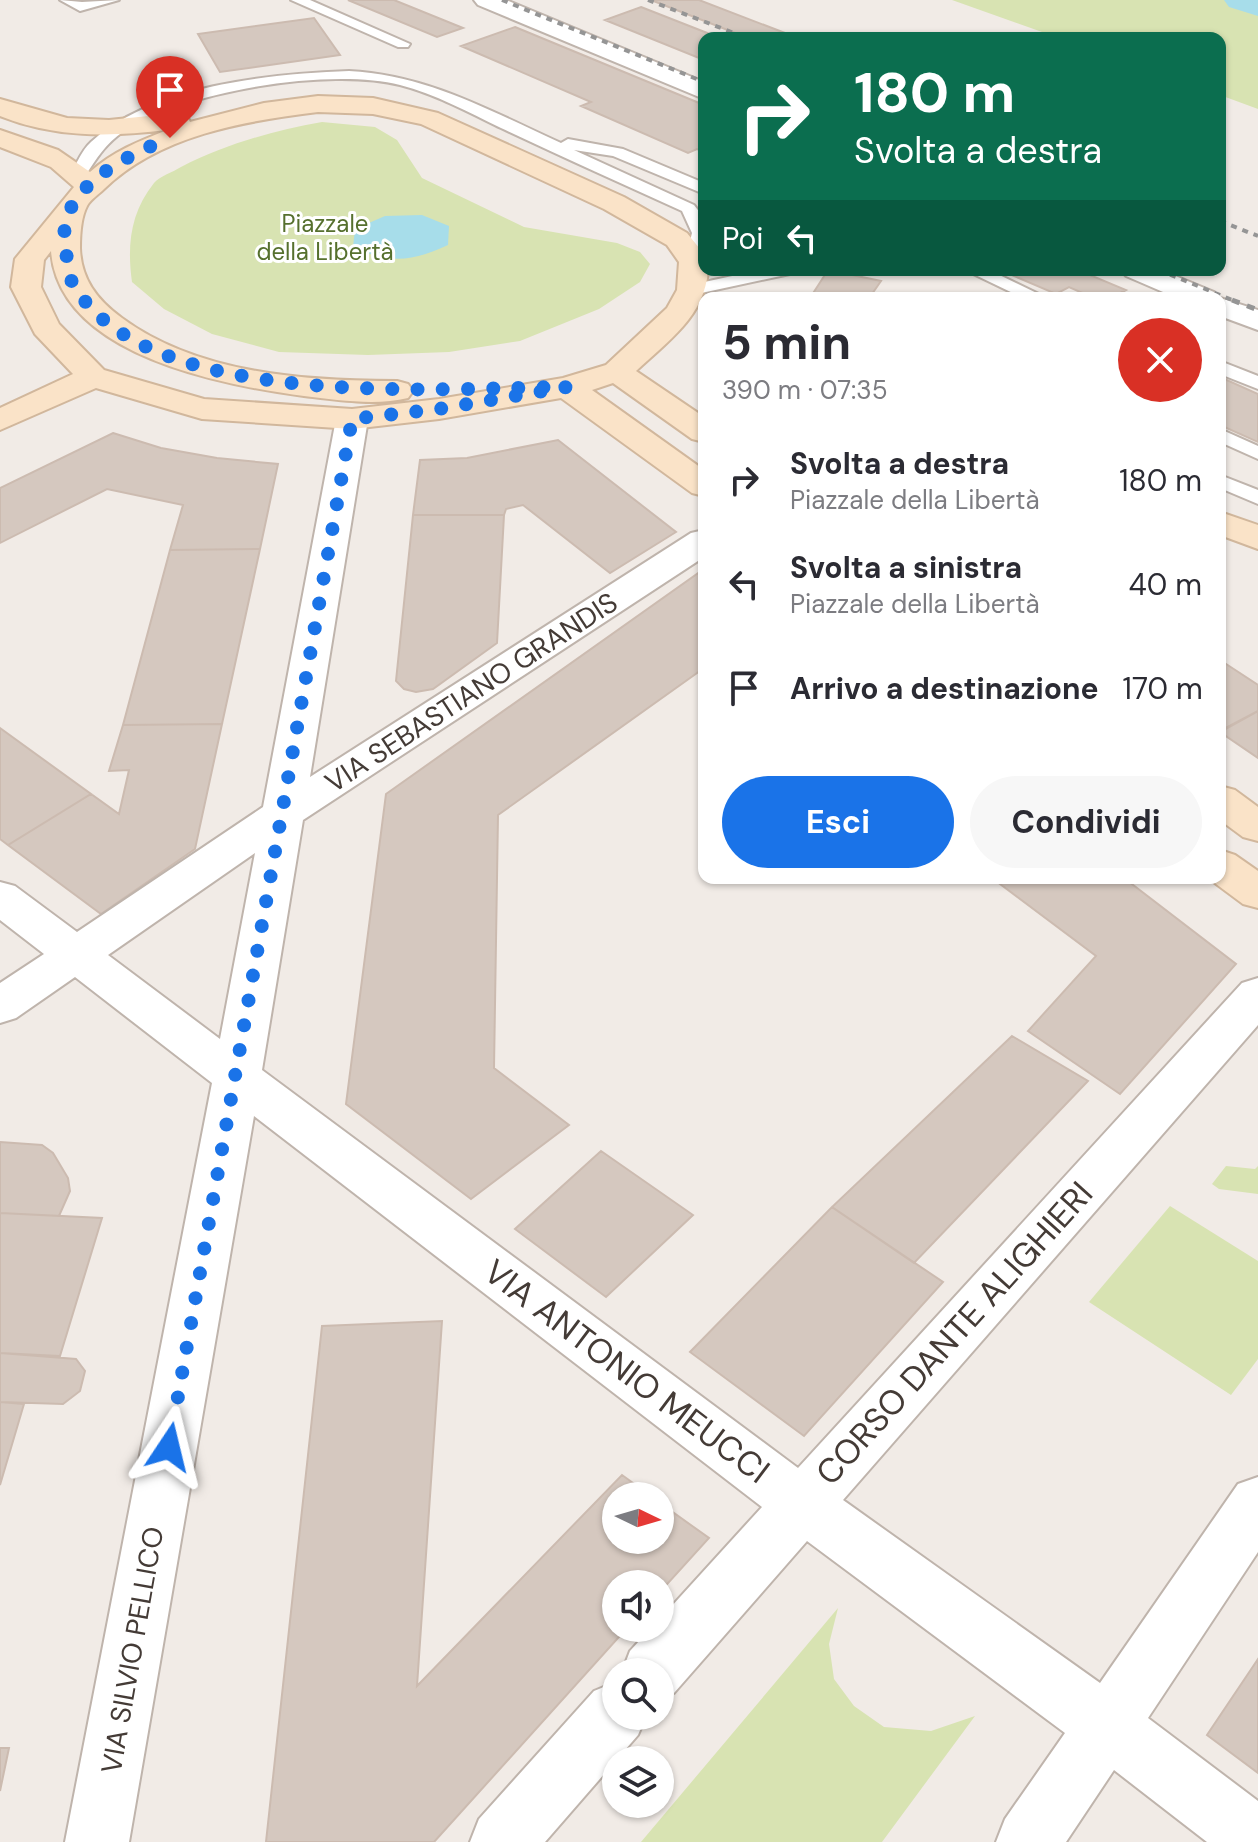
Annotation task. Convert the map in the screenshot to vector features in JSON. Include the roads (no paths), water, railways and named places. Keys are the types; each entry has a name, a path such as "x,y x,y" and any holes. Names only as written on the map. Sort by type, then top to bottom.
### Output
{"main road":[{"path":"0,107 33,122 92,129 120,127 264,111 332,104 373,106 429,118 614,203 677,239 697,283 680,313 617,372 567,387 439,409 352,419 202,409 93,377 46,328 26,287 30,259 80,187 111,167 147,147 193,129 264,111"},
{"path":"0,138 51,157 80,187"},
{"path":"80,187 64,233 71,282 96,313 129,337 180,360 238,375 300,385 382,391 567,387 698,482"},
{"path":"617,372 698,428"},
{"path":"0,420 93,377"},
{"path":"1226,525 1258,538"},
{"path":"1226,804 1258,827"},
{"path":"1226,869 1258,893"}],"street":[{"path":"486,0 698,88"},
{"path":"1150,276 1189,292"},
{"path":"1226,308 1258,321"},
{"name":"VIA SILVIO PELLICO","path":"97,1842 237,1076 352,419"},
{"name":"VIA SEBASTIANO GRANDIS","path":"0,1006 281,815 698,545"},
{"name":"VIA ANTONIO MEUCCI","path":"0,897 801,1503 1107,1726 1258,1841"},
{"name":"CORSO DANTE ALIGHIERI","path":"664,1658 1258,995"},
{"path":"1028,1842 1258,1503"},
{"path":"502,1842 602,1729"}],"lane":[{"path":"67,0 80,7 112,0"},
{"path":"298,0 403,44"},
{"path":"80,187 96,147 120,127 168,105 203,94 283,80 353,75 416,84 688,208 698,219"},
{"path":"547,143 591,146 617,152 698,186"},
{"path":"697,283 744,276"},
{"path":"988,276 1024,292"},
{"path":"1226,370 1258,383"},
{"path":"1226,438 1258,453"},
{"path":"1226,484 1258,498"}],"water":[{"path":"422,215 449,226 448,245 423,255 400,259 378,256 353,247 355,229 385,216"}],"waterway":[{"path":"1240,0 1258,6"}],"railway":[{"path":"502,0 698,80"},
{"path":"648,0 731,32"},
{"path":"1226,223 1258,236"},
{"path":"1174,276 1213,292"},
{"path":"1226,297 1234,301"},
{"path":"1234,301 1258,310"}],"park label":[{"name":"Piazzale della Libertà","path":"325,238"}]}
